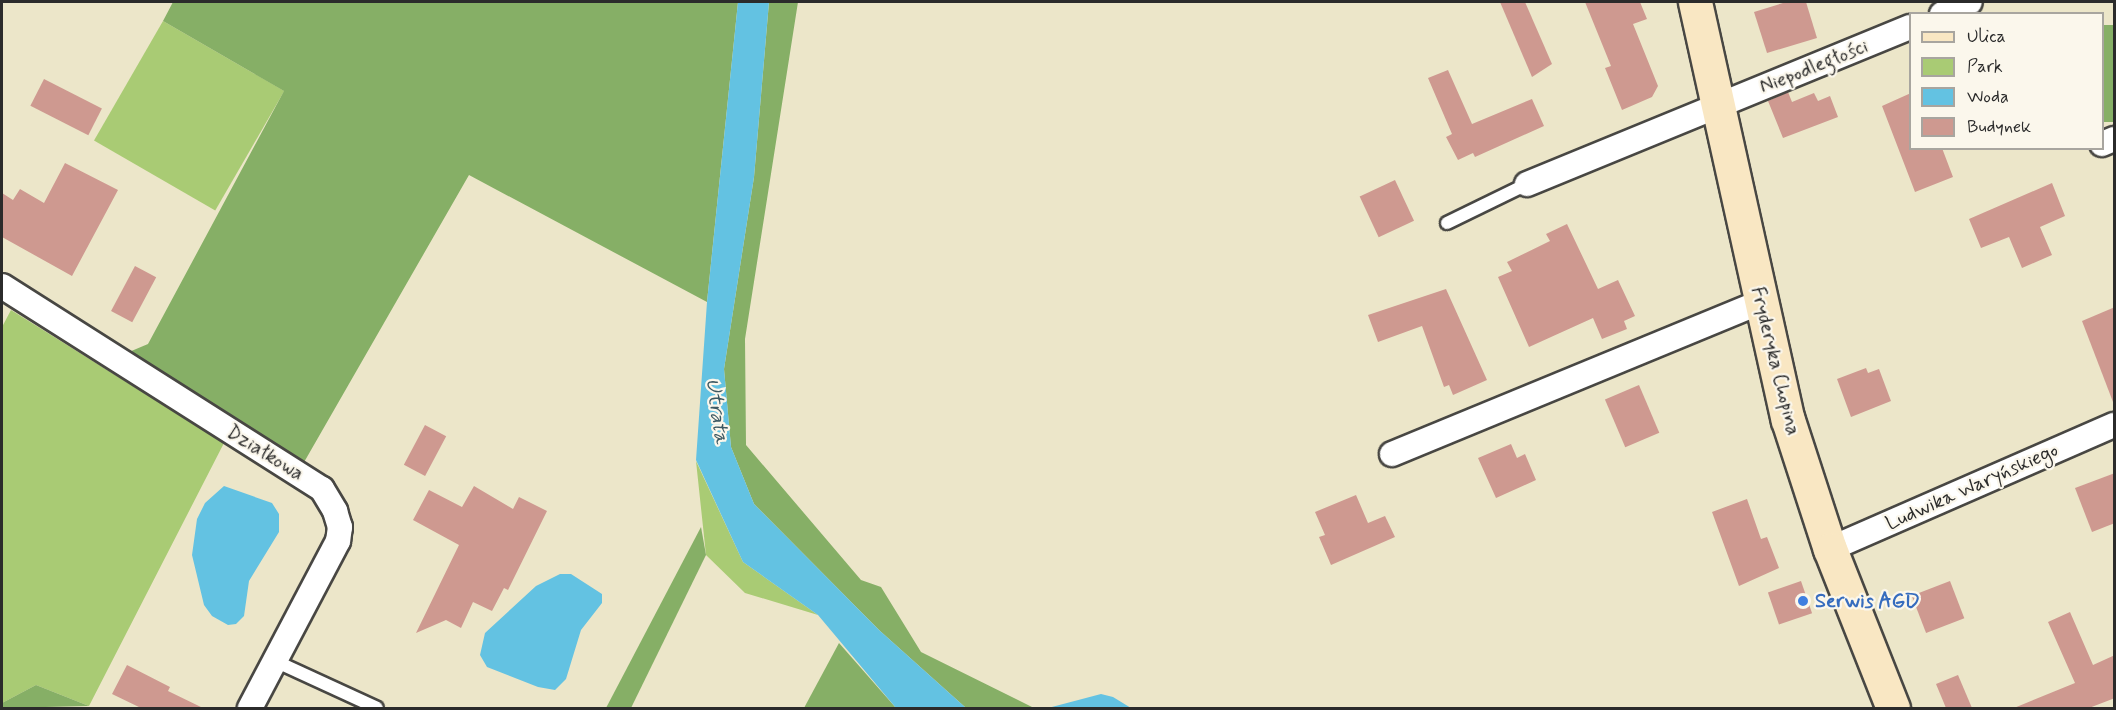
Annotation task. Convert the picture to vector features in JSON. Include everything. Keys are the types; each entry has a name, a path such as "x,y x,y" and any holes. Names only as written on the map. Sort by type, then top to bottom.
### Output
{"main road":[{"name":"Fryderyka Chopina","path":"1695,2 1716,105 1788,420 1830,549 1893,708"}],"street":[{"path":"1947,12 1970,2"},
{"name":"Niepodległości","path":"1527,184 1909,28"},
{"name":"Działkowa","path":"2,286 322,489 335,511 340,527 338,541 250,708"},
{"path":"1392,454 1760,302"},
{"name":"Ludwika Waryńskiego","path":"1830,549 2115,424"}],"lane":[{"path":"1447,223 1527,184"},
{"path":"274,661 377,708"}],"green space":[{"path":"173,2 738,2 707,302 469,175 303,464 129,352 148,344 284,91 163,21"},
{"path":"769,2 798,2 745,339 746,445 861,580 881,587 921,652 1034,708 966,708 879,630 754,504 731,447 724,369 754,177"},
{"path":"163,21 284,91 215,211 94,141"},
{"path":"2104,25 2114,25 2114,122 2104,122"},
{"path":"11,310 224,443 89,706 36,685 2,703 2,327"},
{"path":"696,461 743,562 818,615 745,593 706,555"},
{"path":"701,527 706,555 631,708 606,708"},
{"path":"839,643 896,708 804,708"},
{"path":"36,685 89,706 2,708 2,703"}],"water":[{"name":"Utrata","path":"738,2 769,2 754,177 724,369 731,447 754,504 879,630 966,708 896,708 818,615 743,562 696,460 707,302"},
{"path":"224,486 272,503 279,514 279,532 249,581 244,616 236,624 228,625 212,616 204,605 192,555 197,519 205,503"},
{"path":"560,574 571,574 602,594 602,603 581,630 566,679 555,690 538,687 487,667 480,655 485,633 536,586"},
{"path":"1101,694 1113,697 1131,708 1048,708"}],"building":[{"path":"1500,2 1525,2 1552,64 1532,77"},
{"path":"1585,2 1640,2 1647,19 1633,24 1658,86 1652,97 1622,110 1605,68 1611,66"},
{"path":"1786,2 1806,2 1817,38 1767,53 1754,12"},
{"path":"1448,70 1472,124 1532,99 1544,126 1475,157 1473,153 1458,160 1446,137 1452,134 1428,78"},
{"path":"44,79 102,109 88,135 30,106"},
{"path":"1788,92 1792,102 1814,93 1818,101 1830,96 1838,117 1783,138 1768,101"},
{"path":"1909,94 1909,150 1943,150 1953,177 1915,192 1882,106"},
{"path":"65,163 118,190 72,276 2,237 2,193 13,200 20,189 44,203"},
{"path":"1395,180 1414,221 1379,237 1360,196"},
{"path":"2052,183 2065,216 2040,227 2052,255 2022,268 2009,237 1981,248 1969,219"},
{"path":"1567,224 1598,289 1618,280 1635,316 1624,321 1627,329 1602,339 1593,318 1529,347 1498,277 1512,271 1507,262 1550,241 1546,234"},
{"path":"135,266 156,277 132,322 111,311"},
{"path":"1446,289 1487,380 1453,395 1449,385 1444,387 1422,326 1378,342 1368,315"},
{"path":"2115,307 2115,402 2113,402 2082,321"},
{"path":"1866,368 1868,373 1879,369 1891,401 1851,417 1837,379"},
{"path":"1639,385 1659,433 1625,447 1605,399"},
{"path":"425,425 446,436 425,476 404,465"},
{"path":"1511,444 1517,458 1525,454 1536,480 1496,498 1478,458"},
{"path":"2115,473 2115,523 2092,532 2075,488"},
{"path":"474,486 513,509 519,497 547,511 508,590 504,588 492,611 473,602 461,628 446,620 416,633 459,545 413,520 429,490 462,507"},
{"path":"1356,495 1368,523 1385,516 1395,537 1331,565 1319,537 1325,535 1315,512"},
{"path":"1747,499 1761,539 1767,537 1779,568 1739,586 1712,512"},
{"path":"1801,581 1812,613 1779,625 1768,592"},
{"path":"1950,581 1964,618 1926,633 1912,596"},
{"path":"2070,612 2093,665 2115,655 2115,698 2089,708 2014,708 2075,683 2048,622"},
{"path":"127,665 170,687 168,691 203,708 141,708 112,694"},
{"path":"1958,675 1972,708 1946,708 1936,684"}],"place":[{"name":"Serwis AGD","path":"1803,601"}]}
